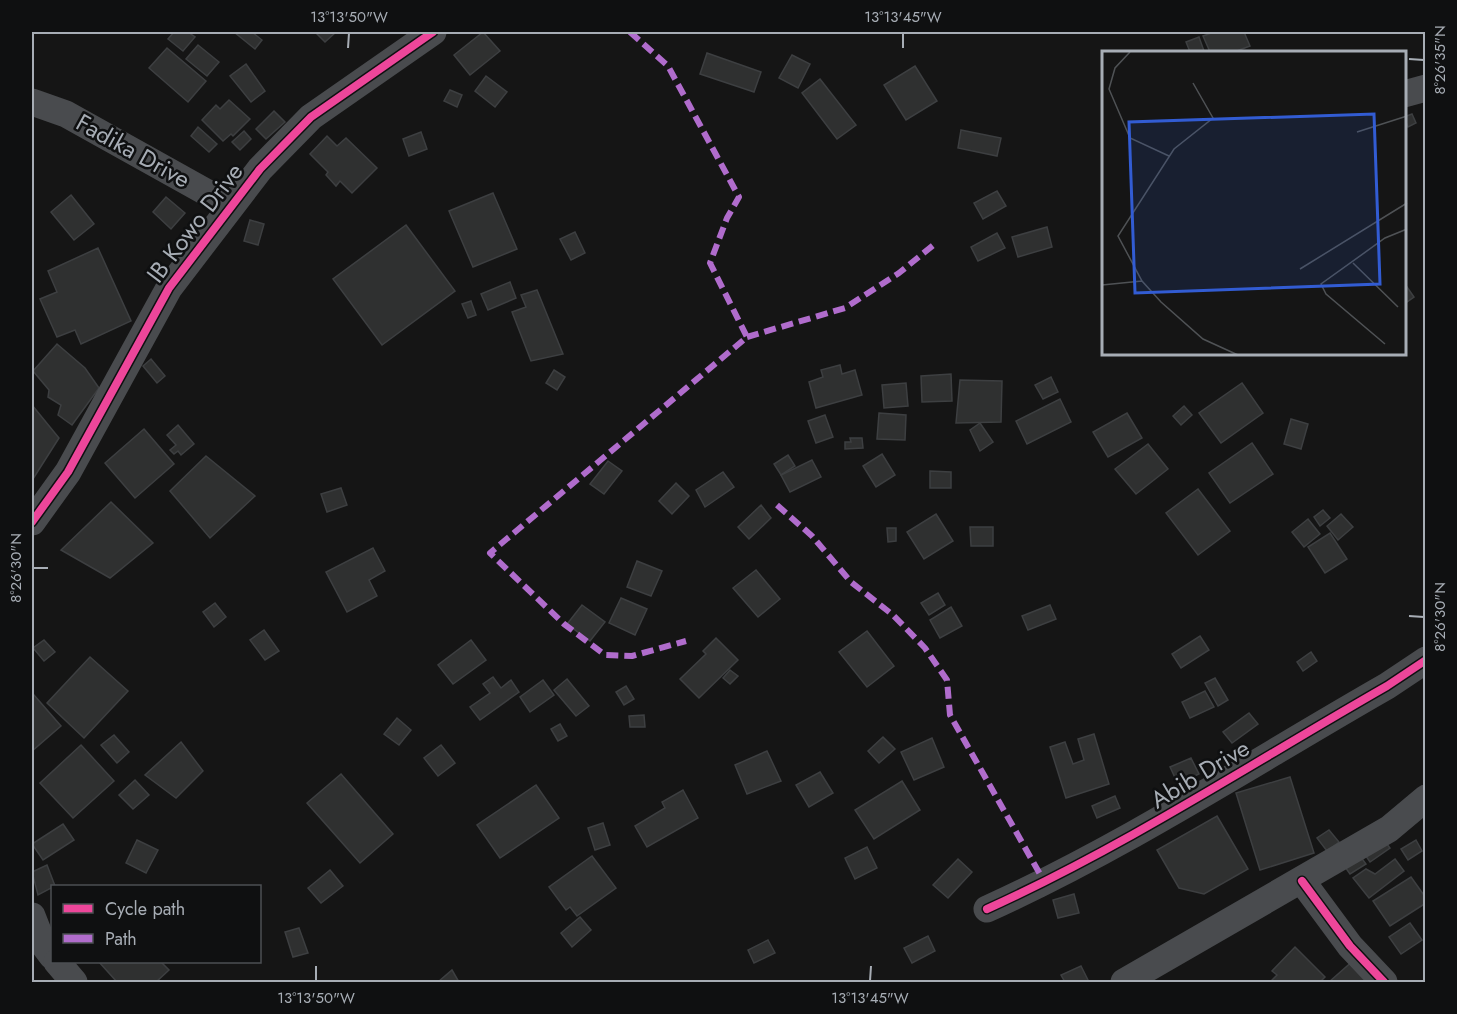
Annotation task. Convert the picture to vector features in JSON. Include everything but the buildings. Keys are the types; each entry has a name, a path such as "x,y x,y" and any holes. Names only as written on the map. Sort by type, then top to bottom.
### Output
{"street":[{"name":"IB Kowo Drive","path":"32,522 80,452 169,288 260,169 311,117 433,32"},
{"path":"1406,93 1425,88"},
{"name":"Fadika Drive","path":"32,102 66,114 231,206"},
{"name":"Abib Drive","path":"987,909 1045,883 1124,841 1387,686 1425,660"},
{"path":"1124,982 1389,829 1425,798"},
{"path":"1302,881 1350,946 1384,982"},
{"path":"32,916 46,952"},
{"path":"56,963 74,982"}],"marked path":[{"path":"630,32 668,66 739,197 727,218 710,263 747,337 490,553 564,624 605,655 632,656 686,641"},
{"path":"747,337 845,308 899,273 936,243"},
{"path":"777,505 812,536 851,582 893,615 925,648 947,680 950,715 1045,883"}],"cycle path":[{"path":"32,522 68,472 169,288 260,169 311,117 433,32"},
{"path":"987,909 1140,831 1387,686 1426,660"},
{"path":"1302,881 1350,946 1384,982"}]}
